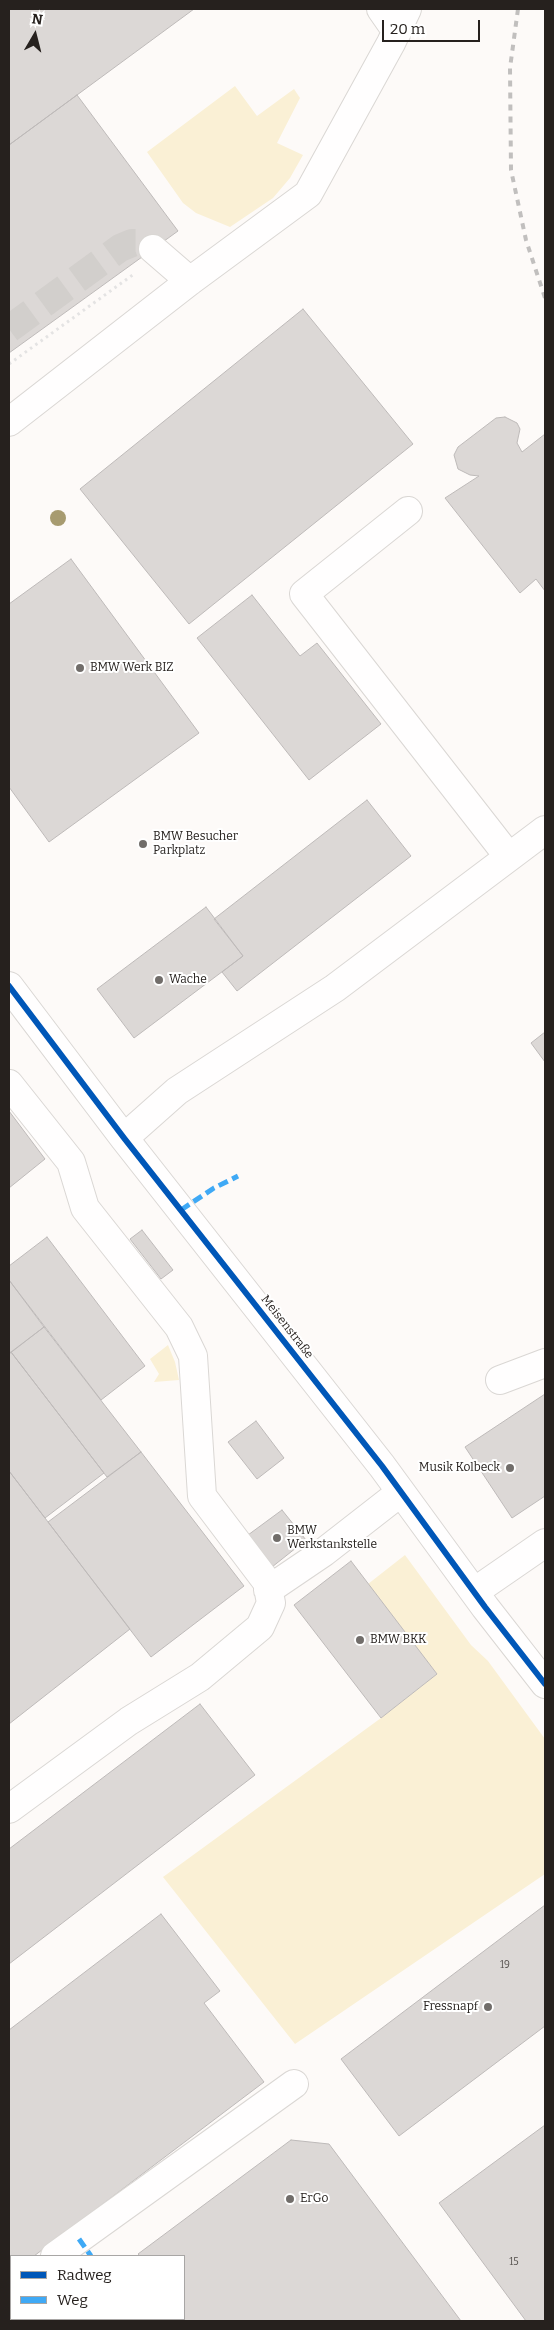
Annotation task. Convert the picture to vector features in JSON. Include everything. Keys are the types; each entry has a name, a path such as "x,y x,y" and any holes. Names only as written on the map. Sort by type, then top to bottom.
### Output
{"street":[{"path":"9,422 190,281 308,194 402,20 381,9"},
{"path":"153,249 190,281"},
{"path":"408,511 304,594 509,857"},
{"path":"124,1138 177,1091 335,988 545,830"},
{"name":"Meisenstraße","path":"9,986 124,1138 401,1492 474,1592 545,1684"},
{"path":"9,1084 71,1162 85,1208 179,1326 193,1356 202,1496 267,1582 271,1603 260,1627 200,1678 129,1721 9,1809"},
{"path":"500,1380 545,1364"},
{"path":"268,1590 324,1552 401,1492"},
{"path":"474,1592 545,1543"},
{"path":"57,2255 294,2084"}],"path":[{"path":"9,364 136,272"}],"shaded area":[{"path":"235,86 257,116 294,89 300,98 277,143 303,155 290,178 273,198 230,227 196,213 183,203 147,152"},
{"path":"168,1345 175,1362 179,1380 154,1382 159,1374 150,1359"},
{"path":"405,1555 471,1645 488,1661 545,1739 545,1874 295,2044 163,1877 381,1718 437,1674 368,1584"}],"building":[{"path":"9,9 194,9 9,145"},
{"path":"77,95 178,231 9,353 9,145"},
{"path":"303,309 413,444 189,624 80,489"},
{"path":"505,417 517,423 520,429 517,443 522,452 545,434 545,591 536,579 520,593 445,498 479,476 470,475 458,469 454,455 458,447 496,418"},
{"name":"BMW Werk BIZ","path":"71,559 199,733 49,842 9,787 9,604"},
{"path":"252,595 300,656 317,643 381,724 309,780 197,638"},
{"path":"367,800 411,856 237,991 222,972 243,956 214,919"},
{"name":"Wache","path":"206,907 243,956 134,1038 97,989"},
{"path":"545,1032 545,1062 531,1043"},
{"path":"9,1111 45,1159 9,1188"},
{"path":"142,1230 173,1270 161,1279 130,1239"},
{"path":"47,1237 145,1366 101,1400 9,1280 9,1266"},
{"path":"9,1280 44,1327 9,1354"},
{"path":"44,1327 141,1452 107,1477 11,1352"},
{"path":"11,1352 104,1473 45,1518 9,1471 9,1354"},
{"path":"545,1394 545,1496 512,1518 465,1447"},
{"path":"256,1421 284,1458 257,1479 228,1442"},
{"path":"141,1452 244,1586 151,1657 48,1522"},
{"path":"9,1471 130,1629 9,1724"},
{"name":"BMW Werkstankstelle","path":"282,1510 306,1540 272,1567 248,1535"},
{"path":"351,1561 437,1674 381,1718 294,1605"},
{"path":"200,1704 255,1775 9,1964 9,1849"},
{"path":"545,1905 545,2026 399,2136 341,2059"},
{"path":"161,1914 220,1991 204,2003 264,2082 35,2255 10,2255 9,2275 9,2030"},
{"path":"545,2125 545,2321 526,2321 439,2203"},
{"name":"ErGo","path":"291,2140 329,2144 461,2321 155,2321 185,2320 185,2255 138,2254"}],"tunnel":[{"path":"9,329 120,248 132,243 143,243 153,249"}],"railway":[{"path":"518,9 510,68 511,170 526,240 545,298"}],"marked path":[{"path":"181,1210 214,1188 238,1176"},
{"path":"79,2239 90,2255"}],"cycle path":[{"path":"9,986 124,1138 382,1466 485,1607 545,1684"}],"place":[{"name":"BMW Werk BIZ","path":"80,668"},
{"name":"BMW Besucher Parkplatz","path":"143,844"},
{"name":"Wache","path":"159,980"},
{"name":"Musik Kolbeck","path":"510,1468"},
{"name":"BMW Werkstankstelle","path":"277,1538"},
{"name":"BMW BKK","path":"360,1640"},
{"name":"Fressnapf","path":"488,2007"},
{"name":"ErGo","path":"290,2199"}]}
